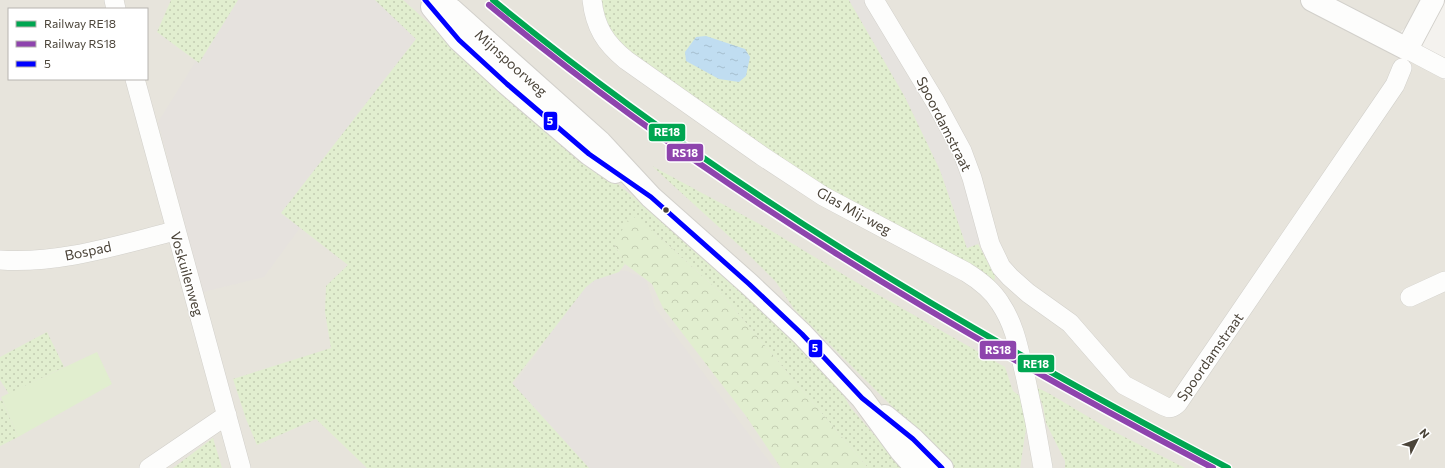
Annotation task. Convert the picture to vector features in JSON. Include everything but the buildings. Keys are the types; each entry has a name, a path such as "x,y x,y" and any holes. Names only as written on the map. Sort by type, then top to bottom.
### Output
{"street":[{"name":"Mijnspoorweg","path":"425,0 459,40 550,123 589,154 651,197"},
{"name":"Mijnspoorweg","path":"438,0 452,10 600,142 651,197 749,284 802,334 862,398 916,468"},
{"name":"Glas Mij-weg","path":"592,0 600,32 611,46 626,60 762,156 823,196 966,272 980,281 991,292 1003,308 1017,338 1043,468"},
{"name":"Spoordamstraat","path":"874,0 938,106 962,151 972,178 992,249 1001,267 1028,293 1070,323 1124,385 1170,408 1174,408 1178,403 1395,85 1405,58"},
{"path":"1312,0 1405,58 1445,69"},
{"path":"1405,58 1433,0"},
{"name":"Voskuilenweg","path":"135,80 175,231 227,415 240,468"},
{"name":"Bospad","path":"0,260 22,261 76,255 175,231"},
{"path":"1410,297 1445,281"},
{"name":"Mijnspoorweg","path":"862,398 913,439 942,468"},
{"path":"150,468 227,415"}],"shaded area":[{"path":"0,0 1422,0 1408,25 1388,44 1445,80 1445,468 0,468"},
{"path":"234,0 388,0 435,44 264,277 203,292 158,122"},
{"path":"849,0 864,0 937,125 956,163 966,191 980,243 967,248 940,170 905,97"},
{"path":"596,270 627,271 646,279 655,308 774,468 585,468 513,386"}],"green space":[{"path":"171,0 238,0 199,63 157,32"},
{"path":"375,0 403,0 491,79 701,253 834,379 851,408 903,468 868,468 720,292 654,232 614,244 625,264 619,272 595,280 586,287 512,383 589,468 367,468 316,419 257,445 246,419 233,379 331,348 325,312 326,286 348,265 281,213 416,39"},
{"path":"600,0 849,0 905,97 940,170 967,248 978,244 995,276 994,286 828,190 639,61 609,34"},
{"path":"652,166 765,227 854,281 1005,367 1013,391 1020,396 1027,422 1020,468 954,468 794,309 776,282 743,249"},
{"path":"631,215 654,232 720,292 868,468 781,468 746,416 663,308 652,284 625,264 614,244"},
{"path":"47,332 64,367 9,394 0,380 0,357"},
{"path":"97,352 112,384 18,437 1,397"},
{"path":"1036,387 1107,428 1185,468 1065,468 1065,461 1046,423 1043,406"},
{"path":"2,400 18,437 0,446 0,401"},
{"path":"213,438 222,468 173,468"}],"water":[{"path":"706,36 745,49 750,57 746,76 739,82 719,79 686,61 685,52 696,37"}],"rail line":[{"name":"RE18","path":"493,0 579,68 667,132 757,194 848,253 1036,364 1228,468"},
{"name":"RS18","path":"489,5 573,72 660,136 748,197 931,311 1024,365 1213,468"}],"transit line":[{"name":"5","path":"425,0 459,40 507,84 589,154 651,197 749,284 802,334 862,398 913,439 942,468"}]}
